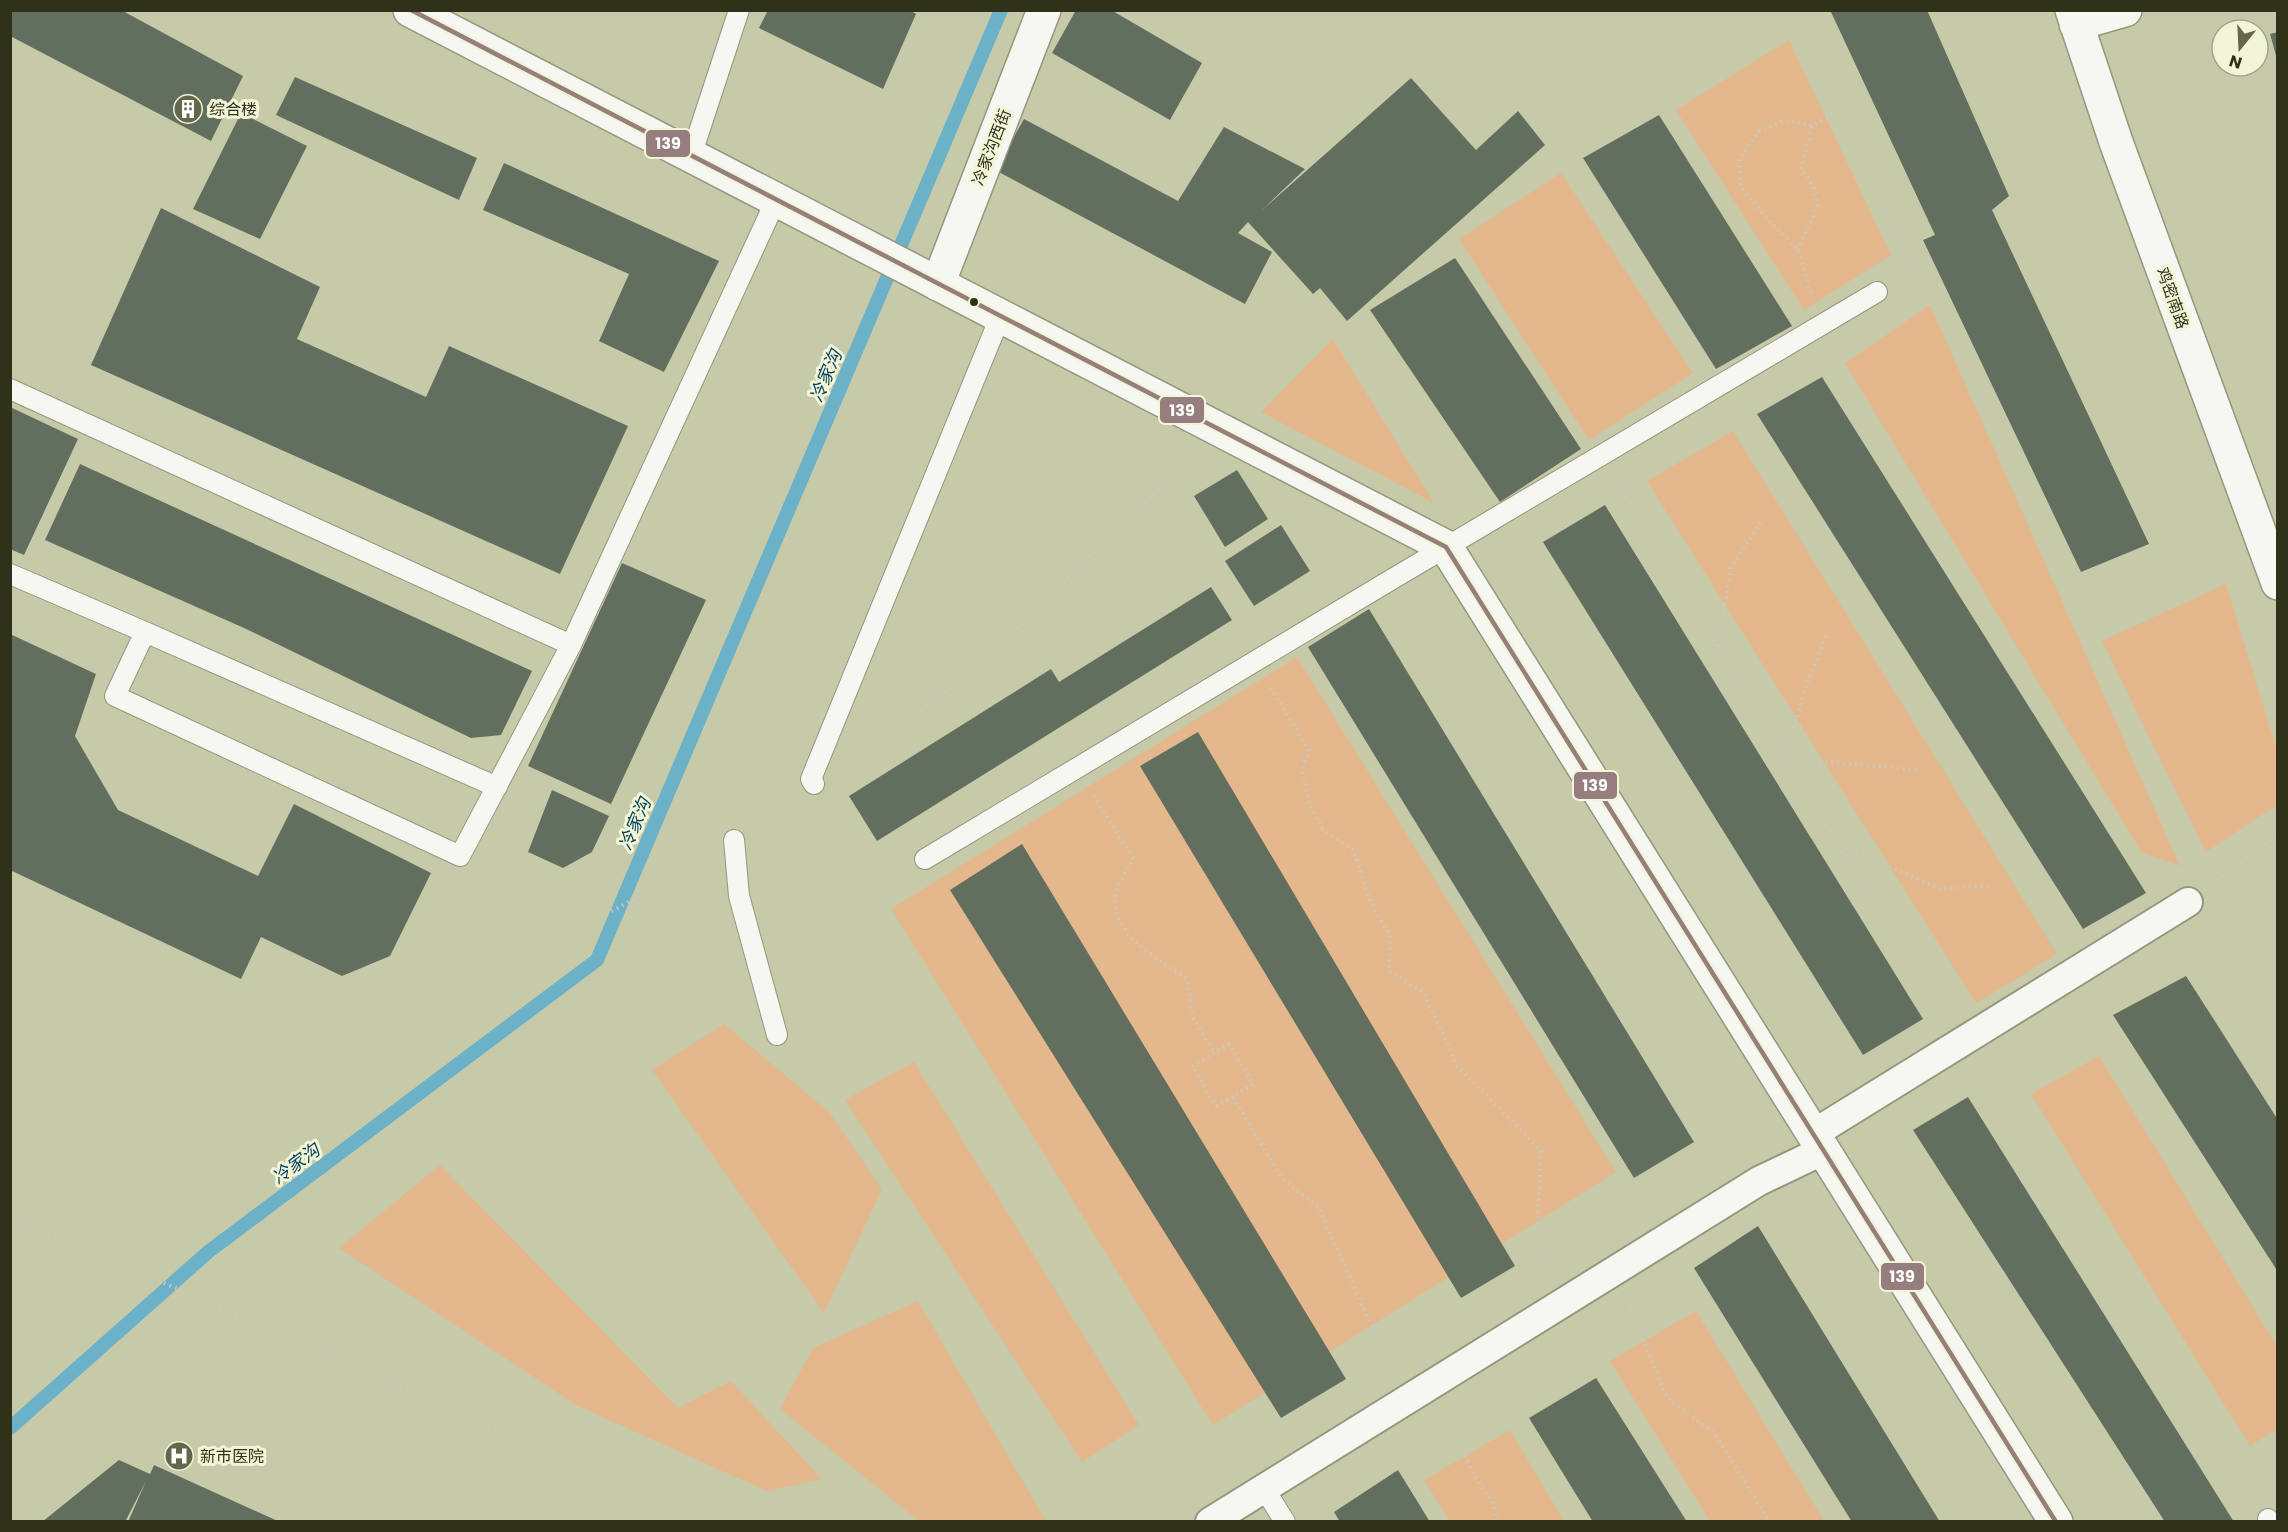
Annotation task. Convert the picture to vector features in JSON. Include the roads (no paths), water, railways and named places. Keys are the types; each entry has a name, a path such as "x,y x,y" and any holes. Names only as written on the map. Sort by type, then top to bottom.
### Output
{"street":[{"path":"410,10 1446,547 2056,1521"},
{"name":"冷家沟西街","path":"938,284 1044,10"},
{"path":"2074,17 2125,10"},
{"name":"鸡密南路","path":"2074,17 2116,142 2272,549 2277,584"},
{"path":"1210,1521 1759,1181 2188,902"}],"lane":[{"path":"691,156 739,10"},
{"path":"145,632 115,696 460,856 571,645 776,200"},
{"path":"925,860 1446,547 1877,292"},
{"path":"814,784 811,779 1000,316"},
{"path":"10,389 571,645"},
{"path":"10,574 497,787"},
{"path":"10,591 31,582"},
{"path":"734,840 739,896 777,1035"},
{"path":"1264,1488 1285,1521"}],"waterway":[{"name":"冷家沟","path":"10,1428 208,1252 597,960 1001,10"}],"place":[{"name":"综合楼","path":"188,109"},
{"name":"新市医院","path":"179,1456"}]}
